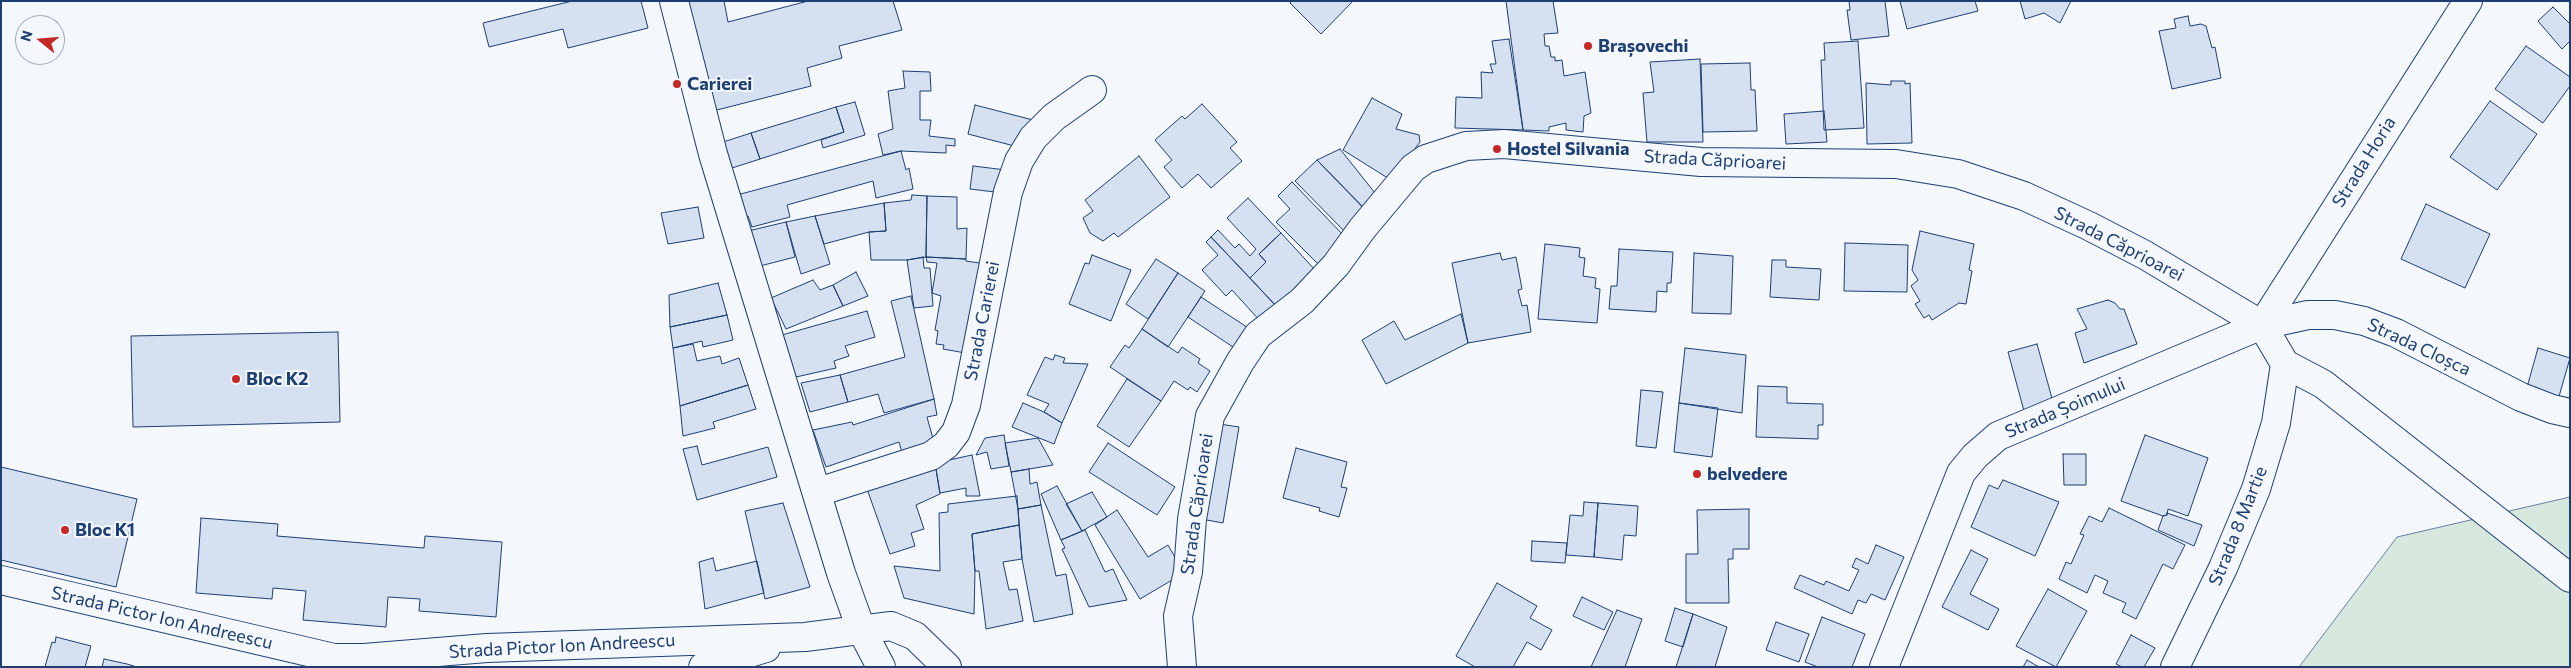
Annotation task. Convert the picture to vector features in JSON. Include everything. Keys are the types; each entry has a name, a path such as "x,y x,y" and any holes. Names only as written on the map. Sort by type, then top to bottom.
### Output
{"street":[{"path":"674,1 714,154 841,573 862,629 881,667"},
{"name":"Strada Horia","path":"2262,325 2468,1"},
{"name":"Strada Carierei","path":"818,492 931,456 946,445 956,432 966,405 1008,192 1019,162 1033,138 1054,117 1092,90"},
{"name":"Strada Căprioarei","path":"1182,667 1178,616 1188,572 1192,519 1210,416 1240,362 1258,335 1302,301 1336,265 1362,229 1413,168 1426,158 1443,152 1466,146 1504,144 1701,162 1896,164 1958,174 2024,196 2089,226 2146,255 2262,325"},
{"name":"Strada Cloșca","path":"2262,325 2308,315 2335,315 2364,321 2396,333 2521,397 2552,409 2570,413"},
{"path":"2262,325 2285,364 2323,384 2570,578"},
{"name":"Strada Șoimului","path":"1884,667 1961,473 1975,456 1998,436 2262,325"},
{"name":"Strada 8 Martie","path":"2175,667 2223,568 2256,489 2276,423 2285,364"},
{"name":"Strada Pictor Ion Andreescu","path":"1,580 334,658 364,658 487,648 805,637 862,629"},
{"path":"862,629 891,626 915,636 947,667"},
{"path":"703,667 805,637"}],"shaded area":[{"path":"2570,497 2570,667 2299,667 2397,537"}],"building":[{"path":"572,1 641,1 648,28 568,48 563,29 489,47 483,23"},
{"path":"684,1 724,1 728,22 808,1 893,1 902,30 839,46 842,58 807,68 811,86 709,112"},
{"path":"1292,1 1353,1 1321,34 1290,3"},
{"path":"1506,1 1553,1 1558,33 1544,34 1545,46 1549,46 1551,57 1555,57 1555,61 1562,60 1564,76 1585,72 1591,113 1584,116 1583,132 1566,130 1566,123 1549,127 1549,131 1523,130"},
{"path":"1849,1 1885,1 1889,36 1851,40 1847,10 1850,10"},
{"path":"1900,1 1975,1 1978,11 1907,29"},
{"path":"2020,1 2071,1 2060,23 2044,13 2025,19"},
{"path":"2553,7 2570,24 2570,41 2562,49 2538,21"},
{"path":"2188,16 2190,26 2201,24 2206,26 2212,48 2215,47 2221,78 2172,89 2159,31 2176,28 2174,19"},
{"path":"1509,39 1523,130 1455,128 1456,97 1482,98 1481,72 1493,73 1490,64 1496,64 1492,41"},
{"path":"1858,41 1864,128 1824,130 1821,60 1825,60 1824,43"},
{"path":"2526,46 2570,77 2570,86 2543,123 2495,89"},
{"path":"1700,59 1703,142 1647,142 1643,93 1654,92 1650,62"},
{"path":"1750,63 1751,90 1755,90 1757,131 1703,132 1701,64"},
{"path":"903,71 930,72 931,91 920,91 920,120 931,120 929,136 955,139 955,146 946,145 946,153 901,151 883,155 878,134 893,129 888,91 905,88"},
{"path":"1891,81 1905,81 1905,84 1910,83 1912,143 1867,144 1866,83 1891,85"},
{"path":"1372,98 1402,114 1396,129 1419,135 1420,142 1391,180 1343,150"},
{"path":"2490,101 2537,134 2497,190 2450,157"},
{"path":"855,102 865,135 823,148 821,140 844,132 836,107"},
{"path":"1202,104 1237,142 1230,148 1242,161 1211,188 1198,174 1182,188 1164,167 1172,160 1155,140 1182,116 1185,119"},
{"path":"975,105 1033,120 1026,149 968,134"},
{"path":"836,107 844,132 760,159 751,133"},
{"path":"1824,111 1827,142 1786,144 1784,114"},
{"path":"751,133 760,159 729,169 720,143"},
{"path":"1340,149 1379,198 1367,211 1317,160"},
{"path":"901,151 906,170 909,168 913,189 876,198 873,181 787,205 790,217 752,227 748,216 744,218 737,195"},
{"path":"1139,156 1170,197 1118,237 1114,233 1103,241 1090,233 1083,218 1093,211 1085,200"},
{"path":"1317,160 1371,216 1349,236 1295,181"},
{"path":"973,166 1006,170 1003,193 970,189"},
{"path":"1292,182 1347,239 1321,267 1276,222 1290,209 1278,196"},
{"path":"912,195 927,196 926,257 907,260 871,260 869,232 886,231 884,203 911,200"},
{"path":"927,196 957,197 957,229 967,228 966,259 926,257"},
{"path":"1248,198 1281,233 1259,254 1266,262 1250,278 1211,237 1218,230 1235,248 1239,244 1250,256 1256,249 1227,218"},
{"path":"884,203 886,231 869,232 824,244 815,216"},
{"path":"2426,204 2490,234 2465,288 2401,259"},
{"path":"698,207 704,238 668,244 661,213"},
{"path":"815,216 830,264 801,274 786,222"},
{"path":"786,222 795,257 760,266 748,231"},
{"path":"1920,231 1974,244 1969,270 1972,271 1966,304 1959,303 1932,320 1929,315 1924,318 1915,304 1920,301 1911,286 1918,280 1912,270"},
{"path":"1281,233 1316,271 1277,307 1250,278 1266,262 1259,254"},
{"path":"1211,237 1277,307 1261,322 1232,290 1226,296 1202,270 1218,255 1206,242"},
{"path":"1845,243 1908,245 1907,292 1844,291"},
{"path":"1545,244 1580,248 1579,257 1585,258 1583,276 1596,278 1595,288 1600,289 1597,323 1538,319"},
{"path":"1619,249 1673,252 1671,283 1667,283 1667,292 1657,291 1656,312 1609,309 1611,286 1617,286"},
{"path":"1500,253 1502,260 1516,257 1522,289 1518,290 1522,306 1527,305 1531,332 1468,343 1452,263"},
{"path":"1694,253 1733,256 1731,314 1692,313"},
{"path":"1092,255 1131,270 1111,321 1069,304 1085,263 1089,264"},
{"path":"923,257 924,268 930,268 933,306 914,308 907,260"},
{"path":"926,257 966,259 966,261 986,264 971,354 943,349 944,345 936,344 938,331 935,330 941,296 932,293 937,263 927,262"},
{"path":"1156,259 1178,273 1148,319 1126,304"},
{"path":"1772,260 1786,260 1786,267 1821,269 1819,300 1770,297"},
{"path":"856,272 868,296 843,306 833,285"},
{"path":"1178,273 1205,291 1168,347 1142,329"},
{"path":"813,280 820,290 833,285 843,306 786,329 771,298"},
{"path":"718,283 727,315 670,327 669,295"},
{"path":"911,296 934,399 884,413 878,394 848,402 840,375 905,357 891,301"},
{"path":"1201,297 1256,333 1242,353 1188,317"},
{"path":"2108,300 2115,303 2120,309 2124,309 2137,344 2084,363 2075,333 2087,329 2077,309"},
{"path":"867,311 875,337 845,346 849,356 834,361 836,368 796,377 782,335"},
{"path":"1461,314 1468,343 1386,384 1362,340 1394,321 1405,340"},
{"path":"727,315 733,340 703,347 702,341 673,348 670,327"},
{"path":"1142,329 1178,353 1182,347 1200,359 1198,363 1210,371 1197,392 1190,387 1188,390 1174,381 1161,401 1110,367 1125,345 1129,348"},
{"name":"Bloc K2","path":"338,332 340,422 133,427 131,336"},
{"path":"693,344 697,361 720,356 722,364 739,358 748,385 680,406 673,348"},
{"path":"2037,344 2053,402 2024,411 2008,352"},
{"path":"1685,348 1746,355 1742,413 1679,403"},
{"path":"2538,348 2570,358 2558,400 2526,391"},
{"path":"1055,355 1065,358 1063,363 1088,364 1062,423 1044,412 1049,404 1027,395 1045,357 1053,360"},
{"path":"840,375 848,402 810,412 801,383"},
{"path":"1127,379 1161,401 1129,447 1097,426"},
{"path":"748,385 756,409 713,422 715,428 683,436 680,406"},
{"path":"1758,386 1787,387 1787,403 1823,404 1823,425 1818,425 1818,439 1756,437"},
{"path":"1641,390 1663,392 1656,448 1636,446"},
{"path":"934,399 937,415 927,417 935,446 903,456 899,442 826,467 813,430 852,422 853,425"},
{"path":"1023,403 1044,412 1062,423 1054,444 1012,427"},
{"path":"1679,403 1718,408 1712,457 1674,452"},
{"path":"1213,423 1239,427 1223,523 1196,518"},
{"path":"1004,435 1009,466 991,469 987,452 976,455 985,438"},
{"path":"2145,435 2208,458 2188,516 2168,509 2167,515 2163,516 2121,501"},
{"path":"1038,438 1053,465 1011,472 1005,443"},
{"path":"1108,443 1175,487 1157,515 1089,472"},
{"path":"697,446 702,465 768,447 777,477 697,500 683,449"},
{"path":"1296,448 1347,462 1341,487 1347,488 1339,517 1319,511 1320,508 1283,498"},
{"path":"2063,454 2086,454 2086,485 2064,485"},
{"path":"972,455 980,496 966,496 966,488 940,493 935,463"},
{"path":"935,463 940,494 916,505 924,529 911,533 915,546 890,554 866,486"},
{"name":"Bloc K1","path":"1,467 137,499 116,587 1,560"},
{"path":"1029,469 1030,484 1037,482 1041,505 1018,509 1011,472"},
{"path":"2003,480 2059,502 2035,556 1971,527 1989,485 1998,489"},
{"path":"1057,486 1082,531 1061,540 1041,494"},
{"path":"1092,492 1107,517 1082,531 1066,504"},
{"path":"1017,496 1019,525 972,534 975,571 974,614 904,598 894,566 940,571 939,513 948,512 948,504"},
{"path":"1584,502 1598,503 1594,557 1566,555 1570,515 1583,516"},
{"path":"783,503 810,587 765,599 745,511"},
{"path":"1598,503 1638,506 1636,536 1624,535 1622,560 1594,557"},
{"path":"1041,505 1056,576 1066,574 1073,614 1034,622 1022,559 1018,509"},
{"path":"2109,508 2185,545 2173,569 2163,564 2136,619 2122,612 2126,603 2103,593 2108,581 2095,575 2087,593 2059,579 2066,562 2071,564 2084,535 2080,534 2089,516 2102,522"},
{"path":"1749,509 1749,549 1733,549 1733,559 1728,559 1729,603 1686,603 1686,554 1698,554 1697,510"},
{"path":"1117,510 1148,557 1168,545 1184,573 1140,599 1095,525"},
{"path":"2167,513 2202,525 2194,546 2158,530 2163,516 2167,515"},
{"path":"201,518 278,524 277,536 424,548 425,536 502,542 496,617 419,611 420,599 388,597 386,627 303,620 306,591 273,588 272,599 196,593"},
{"path":"1019,525 1022,559 1003,562 1009,590 1017,589 1023,621 986,629 979,571 975,571 972,534"},
{"path":"1085,530 1105,572 1113,569 1127,600 1089,607 1062,549 1065,548 1061,540"},
{"path":"1532,541 1567,543 1565,563 1531,561"},
{"path":"1876,545 1904,557 1885,600 1871,594 1866,603 1858,600 1852,614 1794,588 1800,575 1824,585 1826,581 1849,591 1859,570 1852,567 1856,558 1868,564"},
{"path":"1971,550 1988,559 1970,594 1999,609 1988,630 1942,607"},
{"path":"713,558 716,571 757,561 764,593 705,609 699,562"},
{"path":"1497,583 1537,606 1530,618 1552,630 1541,650 1527,642 1513,667 1475,667 1456,656"},
{"path":"2048,589 2087,611 2056,667 2016,646"},
{"path":"1582,597 1613,612 1604,630 1573,616"},
{"path":"1675,608 1693,614 1683,647 1665,641"},
{"path":"1617,610 1642,619 1625,667 1591,667"},
{"path":"1693,614 1727,627 1715,667 1676,667"},
{"path":"1822,617 1865,634 1852,667 1818,667 1805,662"},
{"path":"1776,622 1809,634 1799,662 1766,650"},
{"path":"2131,635 2155,648 2144,667 2122,667 2116,664"},
{"path":"56,637 91,646 85,667 45,667 52,642 55,643"},
{"path":"104,659 127,664 137,667 102,667"},
{"path":"2027,660 2039,667 2023,667"}],"place":[{"name":"Brașovechi","path":"1588,46"},
{"name":"Carierei","path":"677,84"},
{"name":"Hostel Silvania","path":"1497,149"},
{"name":"Bloc K2","path":"236,379"},
{"name":"belvedere","path":"1697,474"},
{"name":"Bloc K1","path":"65,530"}]}
